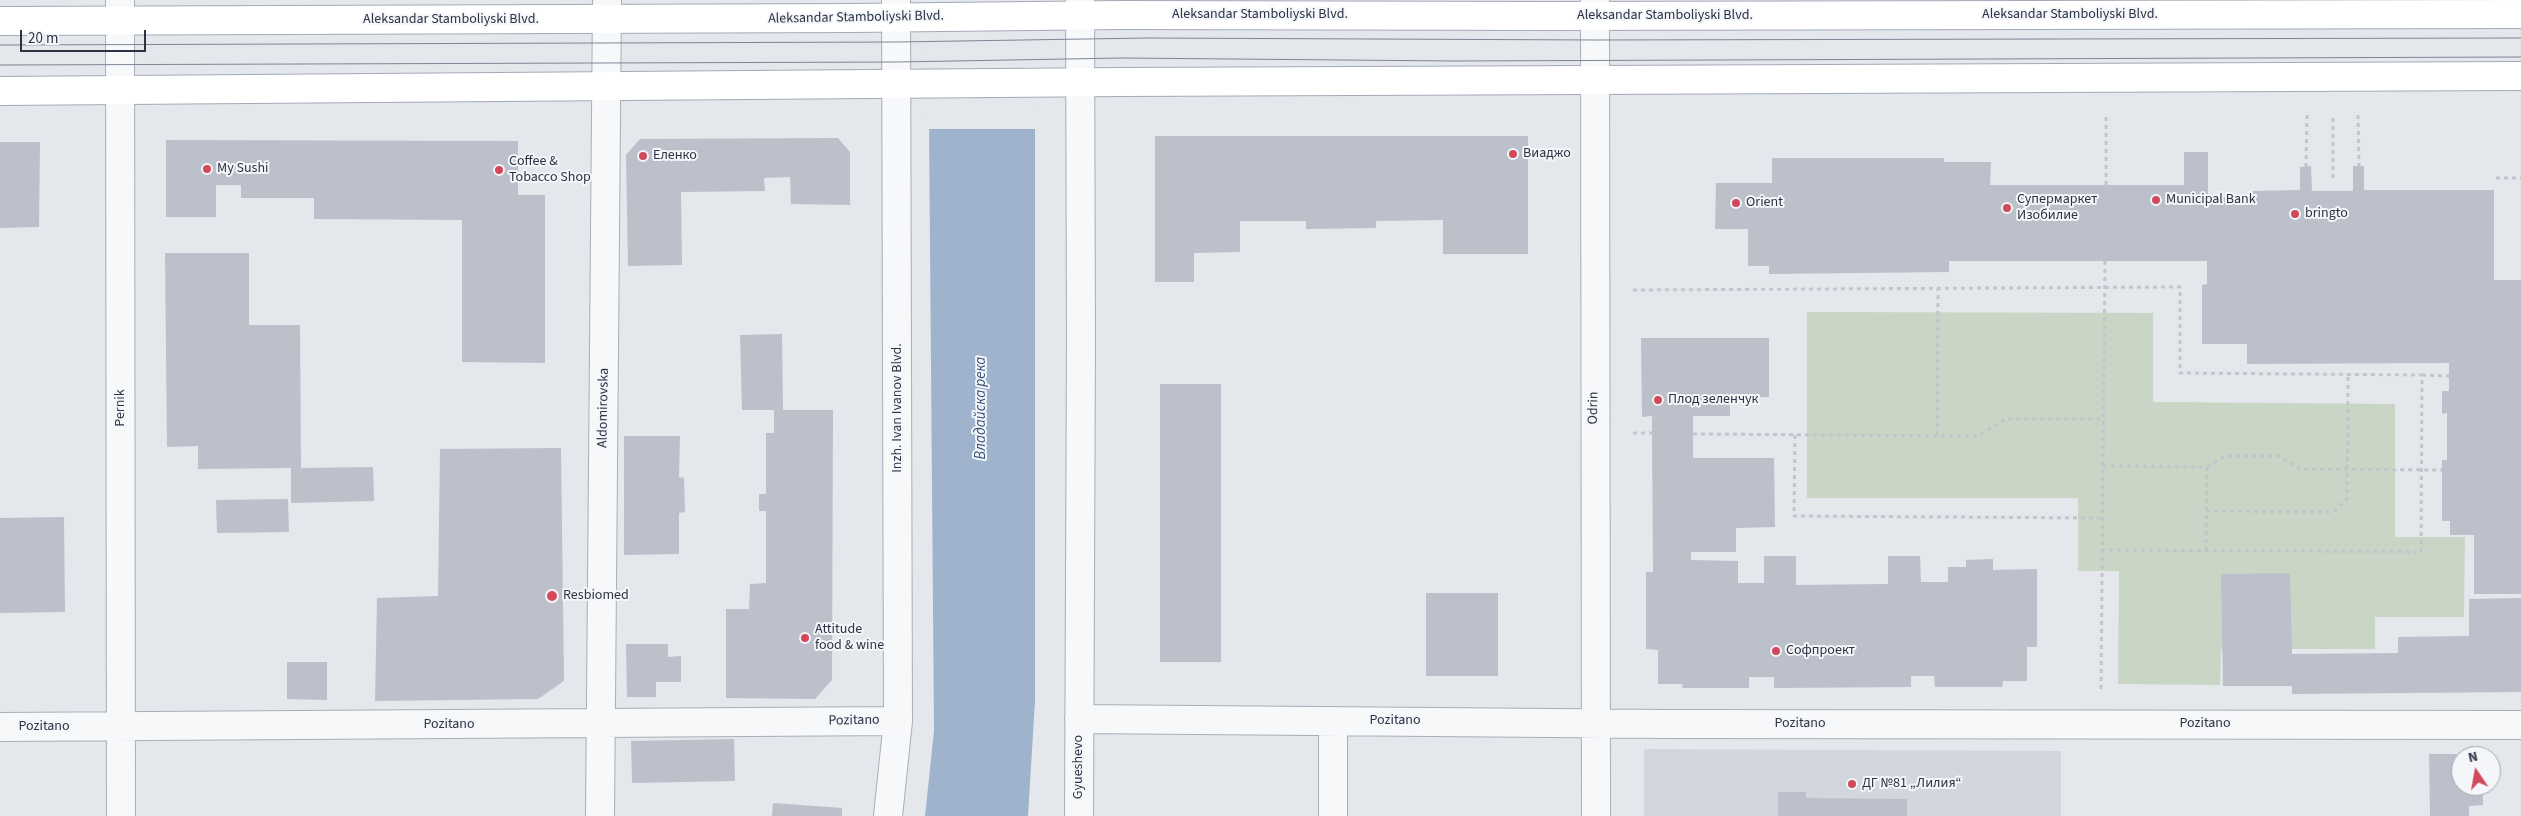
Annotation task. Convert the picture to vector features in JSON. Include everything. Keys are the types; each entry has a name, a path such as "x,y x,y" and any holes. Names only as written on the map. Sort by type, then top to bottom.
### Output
{"main road":[{"name":"Aleksandar Stamboliyski Blvd.","path":"0,21 120,10 900,11 1595,8 2521,14"},
{"path":"0,91 607,88 1071,83 2521,76"}],"street":[{"name":"Odrin","path":"1595,8 1597,290 1594,434 1596,816"},
{"name":"Pernik","path":"120,10 121,816"},
{"name":"Aldomirovska","path":"600,816 607,10"},
{"path":"1073,10 1071,83 1079,719"},
{"name":"Inzh. Ivan Ivanov Blvd.","path":"888,816 898,721 903,85 900,11"},
{"name":"Pozitano","path":"1079,719 1596,723 2521,724"},
{"name":"Gyueshevo","path":"1079,719 1079,816"},
{"name":"Pozitano","path":"0,727 898,721"},
{"path":"1333,816 1334,721"}],"path":[{"path":"2106,114 2106,185"},
{"path":"2306,167 2307,114"},
{"path":"2333,114 2333,178"},
{"path":"2358,115 2358,166"},
{"path":"2496,178 2521,178"},
{"path":"2101,724 2105,261"},
{"path":"1597,290 2180,287 2180,373 2450,376"},
{"path":"1937,435 1938,288"},
{"path":"2206,511 2333,512 2347,500 2348,375"},
{"path":"2102,550 2420,552 2422,376"},
{"path":"1693,434 1977,436 2006,419 2103,420"},
{"path":"1795,435 1794,516 2102,518"},
{"path":"2102,466 2207,467 2225,456 2279,456 2300,469 2442,470"},
{"path":"2206,551 2207,467"}],"shaded area":[{"name":"ДГ №81 „Лилия“","path":"1644,749 2061,751 2061,816 1644,816"}],"green space":[{"path":"1807,312 2153,313 2153,402 2395,404 2395,537 2465,537 2464,617 2375,617 2375,649 2221,649 2220,685 2118,684 2119,571 2078,571 2078,498 1807,498"}],"water":[{"name":"Владайска река","path":"928,0 1035,0 1035,701 1028,816 925,816 934,731"}],"pier":[{"path":"926,0 1037,0 1039,129 928,129"}],"building":[{"path":"1155,136 1528,136 1528,254 1443,254 1443,220 1376,221 1376,228 1306,229 1306,221 1240,221 1240,252 1194,253 1194,282 1155,282"},
{"path":"838,138 850,152 850,205 791,204 790,177 764,178 765,191 681,192 682,265 628,266 626,155 640,139"},
{"path":"166,140 518,141 518,195 545,195 545,363 462,362 462,220 314,219 314,198 241,198 241,185 216,185 216,217 166,217"},
{"path":"0,142 40,142 39,227 0,228"},
{"path":"2184,152 2208,152 2208,197 2252,197 2252,191 2300,190 2300,167 2311,166 2312,191 2353,191 2353,166 2364,166 2364,190 2494,190 2494,280 2521,280 2521,594 2474,594 2474,535 2450,535 2450,521 2442,521 2442,460 2447,460 2447,413 2442,414 2442,391 2449,391 2449,363 2247,364 2247,344 2202,344 2202,285 2207,284 2207,261 1949,261 1949,272 1769,274 1769,266 1748,266 1748,229 1715,229 1716,183 1772,183 1772,158 1944,158 1944,162 1991,162 1990,185 2184,185"},
{"path":"165,253 249,253 249,325 300,325 301,468 373,467 374,501 291,503 291,468 198,469 198,446 167,447"},
{"path":"782,334 783,410 833,410 832,680 815,699 726,698 726,609 749,609 750,584 766,583 766,511 759,511 759,494 766,494 766,433 774,433 774,410 742,410 740,335"},
{"path":"1641,338 1769,338 1769,397 1730,397 1730,416 1693,416 1693,458 1774,458 1775,527 1736,528 1736,552 1691,552 1691,560 1738,561 1738,583 1764,583 1764,556 1796,556 1796,585 1888,584 1888,556 1920,556 1921,582 1948,582 1948,567 1966,567 1966,560 1993,559 1993,570 2037,569 2037,647 2027,647 2027,681 2003,681 2002,687 1935,687 1934,676 1911,676 1911,687 1774,688 1774,677 1749,677 1749,688 1682,688 1683,684 1658,684 1658,650 1646,649 1646,572 1653,572 1652,416 1642,417"},
{"path":"1160,384 1221,384 1221,662 1160,662"},
{"path":"624,436 680,436 679,477 684,478 685,512 679,513 679,554 624,555"},
{"path":"561,448 564,681 538,699 375,701 377,598 438,596 440,449"},
{"path":"288,499 289,532 217,533 216,500"},
{"path":"64,517 65,612 0,613 0,518"},
{"path":"2290,573 2292,654 2398,653 2398,637 2469,636 2469,599 2521,598 2521,692 2292,694 2292,686 2223,686 2221,574"},
{"path":"1426,593 1498,593 1498,676 1426,676"},
{"path":"626,644 668,644 668,657 681,656 681,682 656,682 656,697 627,697"},
{"path":"287,662 327,662 327,700 287,699"},
{"path":"734,739 735,781 632,783 631,741"},
{"path":"2429,754 2451,754 2451,796 2483,796 2483,805 2469,806 2469,816 2430,816"},
{"path":"1778,792 1806,792 1806,798 1907,799 1907,816 1778,816"},
{"path":"773,803 842,808 842,816 772,816"}],"tram line":[{"path":"0,45 897,42 1147,38 1596,40 2521,38"},
{"path":"0,65 897,62 1122,58 1453,61 2521,57"}],"place":[{"name":"Виаджо","path":"1513,154"},
{"name":"Еленко","path":"643,156"},
{"name":"My Sushi","path":"207,169"},
{"name":"Coffee & Tobacco Shop","path":"499,170"},
{"name":"Municipal Bank","path":"2156,200"},
{"name":"Orient","path":"1736,203"},
{"name":"Супермаркет Изобилие","path":"2007,208"},
{"name":"bringto","path":"2295,214"},
{"name":"Плод зеленчук","path":"1658,400"},
{"name":"Resbiomed","path":"552,596"},
{"name":"Attitude food & wine","path":"805,638"},
{"name":"Софпроект","path":"1776,651"},
{"name":"ДГ №81 „Лилия“","path":"1852,784"}]}
